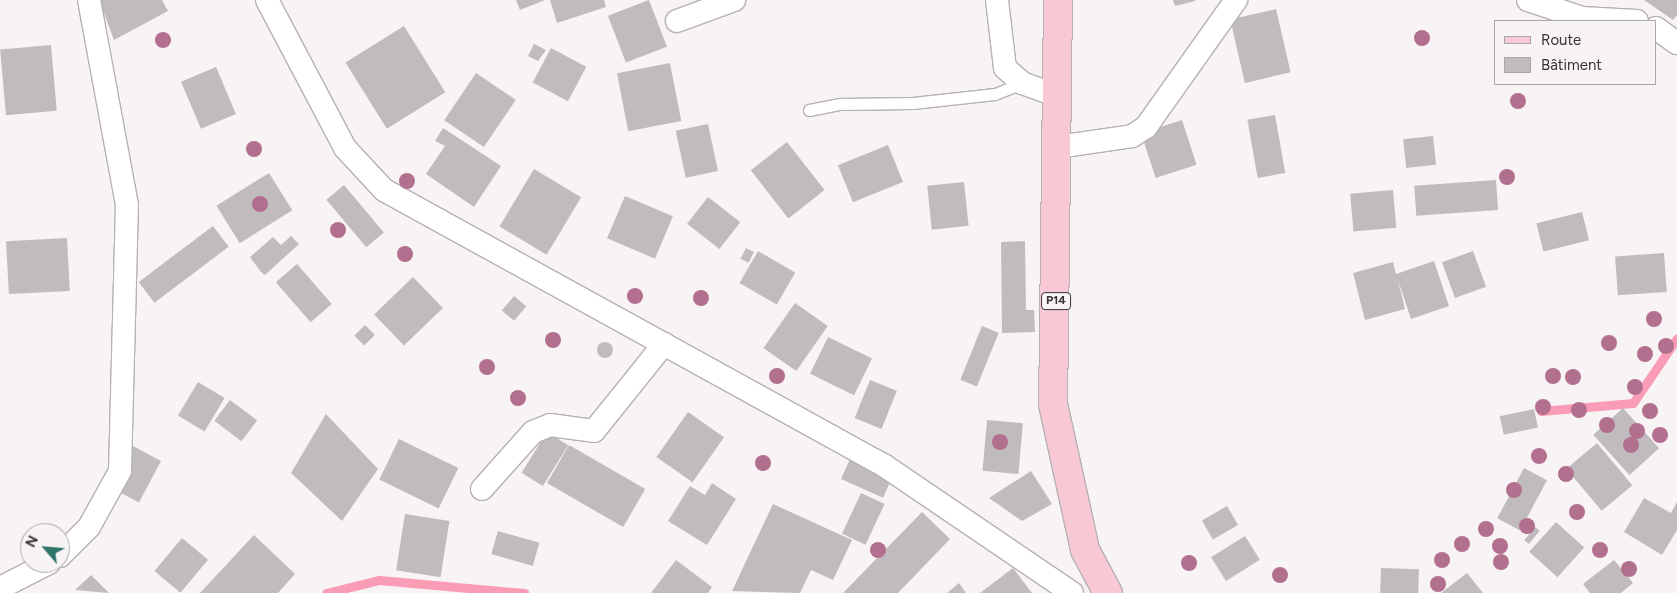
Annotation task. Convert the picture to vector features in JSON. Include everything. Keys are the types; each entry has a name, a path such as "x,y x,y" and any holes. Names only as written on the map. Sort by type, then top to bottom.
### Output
{"main road":[{"name":"P14","path":"1058,0 1053,404 1085,550 1108,593"}],"street":[{"path":"70,546 89,528 120,472 127,205 89,0"},
{"path":"249,0 290,44"},
{"path":"267,0 345,148 384,190 885,466 1072,593"},
{"path":"677,21 734,0"},
{"path":"997,0 1005,68 1022,83 1058,96"},
{"path":"1057,147 1132,136 1146,127 1236,0"},
{"path":"1528,0 1582,18 1619,20"},
{"path":"1657,29 1677,43"},
{"path":"482,489 534,432 550,425 594,431 664,344"},
{"path":"0,588 29,573"}],"lane":[{"path":"809,110 841,104 913,103 995,94 1022,83"}],"building":[{"path":"99,0 162,0 168,11 114,40"},
{"path":"516,0 545,0 520,10"},
{"path":"550,0 604,0 606,7 557,23"},
{"path":"649,0 667,47 626,62 608,16"},
{"path":"1173,0 1195,0 1195,1 1175,6"},
{"path":"1644,0 1677,0 1677,15 1673,20"},
{"path":"1276,9 1291,72 1245,83 1230,20"},
{"path":"404,26 445,92 387,129 345,63"},
{"path":"534,44 546,50 538,61 528,56"},
{"path":"51,45 57,111 6,115 0,49"},
{"path":"551,48 586,67 568,101 533,82"},
{"path":"670,63 681,121 628,131 617,73"},
{"path":"216,67 236,114 201,129 181,82"},
{"path":"476,73 516,100 484,147 444,120"},
{"path":"1275,115 1285,173 1258,178 1247,120"},
{"path":"1182,120 1197,165 1156,178 1141,133"},
{"path":"708,124 718,171 686,178 676,131"},
{"path":"443,128 501,166 474,207 426,174 445,146 435,141"},
{"path":"1433,136 1436,165 1406,168 1403,139"},
{"path":"787,142 825,190 788,218 751,170"},
{"path":"888,145 903,182 853,202 838,165"},
{"path":"534,169 581,197 547,255 499,226"},
{"path":"269,173 292,210 240,243 216,206"},
{"path":"1496,180 1498,210 1416,216 1414,186"},
{"path":"964,182 969,226 932,230 927,186"},
{"path":"344,185 384,232 366,247 326,200"},
{"path":"1393,190 1396,228 1353,232 1350,194"},
{"path":"625,196 673,216 655,259 607,238"},
{"path":"708,197 740,222 719,249 687,224"},
{"path":"1582,212 1589,240 1543,252 1536,223"},
{"path":"213,226 229,247 154,303 139,282"},
{"path":"291,236 299,244 265,275 250,257 273,237 281,245"},
{"path":"67,238 70,291 9,294 6,241"},
{"path":"1025,241 1026,310 1034,310 1035,332 1002,333 1001,242"},
{"path":"746,248 754,252 749,263 741,259"},
{"path":"758,251 795,272 777,305 740,283"},
{"path":"1473,251 1486,287 1455,298 1442,262"},
{"path":"1664,253 1667,292 1618,295 1615,256"},
{"path":"1434,261 1449,306 1411,319 1398,280 1405,309 1365,320 1353,273 1393,262 1396,274"},
{"path":"297,264 332,304 311,322 276,282"},
{"path":"413,277 443,308 404,345 374,315"},
{"path":"514,296 526,306 514,321 502,311"},
{"path":"795,303 828,326 796,371 763,348"},
{"path":"365,325 375,335 364,346 354,336"},
{"path":"982,326 999,333 977,387 960,380"},
{"path":"828,337 872,358 854,395 810,374"},
{"path":"605,342 611,344 613,350 611,356 605,358 599,356 597,350 599,344"},
{"path":"870,380 897,391 882,429 855,418"},
{"path":"198,382 225,398 204,431 178,415"},
{"path":"230,400 257,420 242,441 214,421"},
{"path":"1623,408 1659,448 1629,475 1593,435"},
{"path":"1534,409 1538,428 1504,435 1500,416"},
{"path":"688,412 724,437 692,482 656,457"},
{"path":"326,414 378,469 342,521 291,473"},
{"path":"987,420 1023,423 1018,474 983,471"},
{"path":"547,432 568,445 543,486 522,473"},
{"path":"399,439 458,468 439,508 379,479"},
{"path":"1597,443 1632,485 1602,511 1566,469"},
{"path":"131,445 161,461 139,502 109,486"},
{"path":"569,445 645,489 623,527 547,483"},
{"path":"850,459 892,478 883,498 841,479"},
{"path":"1524,468 1547,480 1520,531 1497,518"},
{"path":"1031,471 1052,504 1022,521 989,498"},
{"path":"712,483 736,499 707,545 668,521 690,486 705,495"},
{"path":"861,493 885,504 866,545 842,534"},
{"path":"1644,498 1671,513 1677,502 1677,530 1662,555 1624,532"},
{"path":"773,504 852,540 833,580 811,570 800,593 732,591"},
{"path":"1227,506 1238,525 1213,540 1202,520"},
{"path":"922,512 950,539 898,593 843,593"},
{"path":"405,514 449,521 441,577 396,570"},
{"path":"1556,522 1584,547 1557,577 1529,552"},
{"path":"1535,527 1540,531 1529,544 1524,540"},
{"path":"498,531 539,543 533,566 491,554"},
{"path":"254,535 295,574 278,593 200,593"},
{"path":"1245,536 1260,560 1226,581 1211,557"},
{"path":"182,538 208,560 180,593 154,571"},
{"path":"676,560 712,587 708,593 651,593"},
{"path":"1614,560 1633,583 1621,593 1590,593 1583,584"},
{"path":"1013,568 1032,593 980,593"},
{"path":"1381,568 1419,569 1418,593 1380,593"},
{"path":"1467,573 1483,593 1441,593"},
{"path":"91,575 109,593 75,590"},
{"path":"959,583 966,593 947,593"}],"waterway":[{"path":"1541,411 1633,403 1677,338"},
{"path":"326,593 379,580 524,593"}]}
